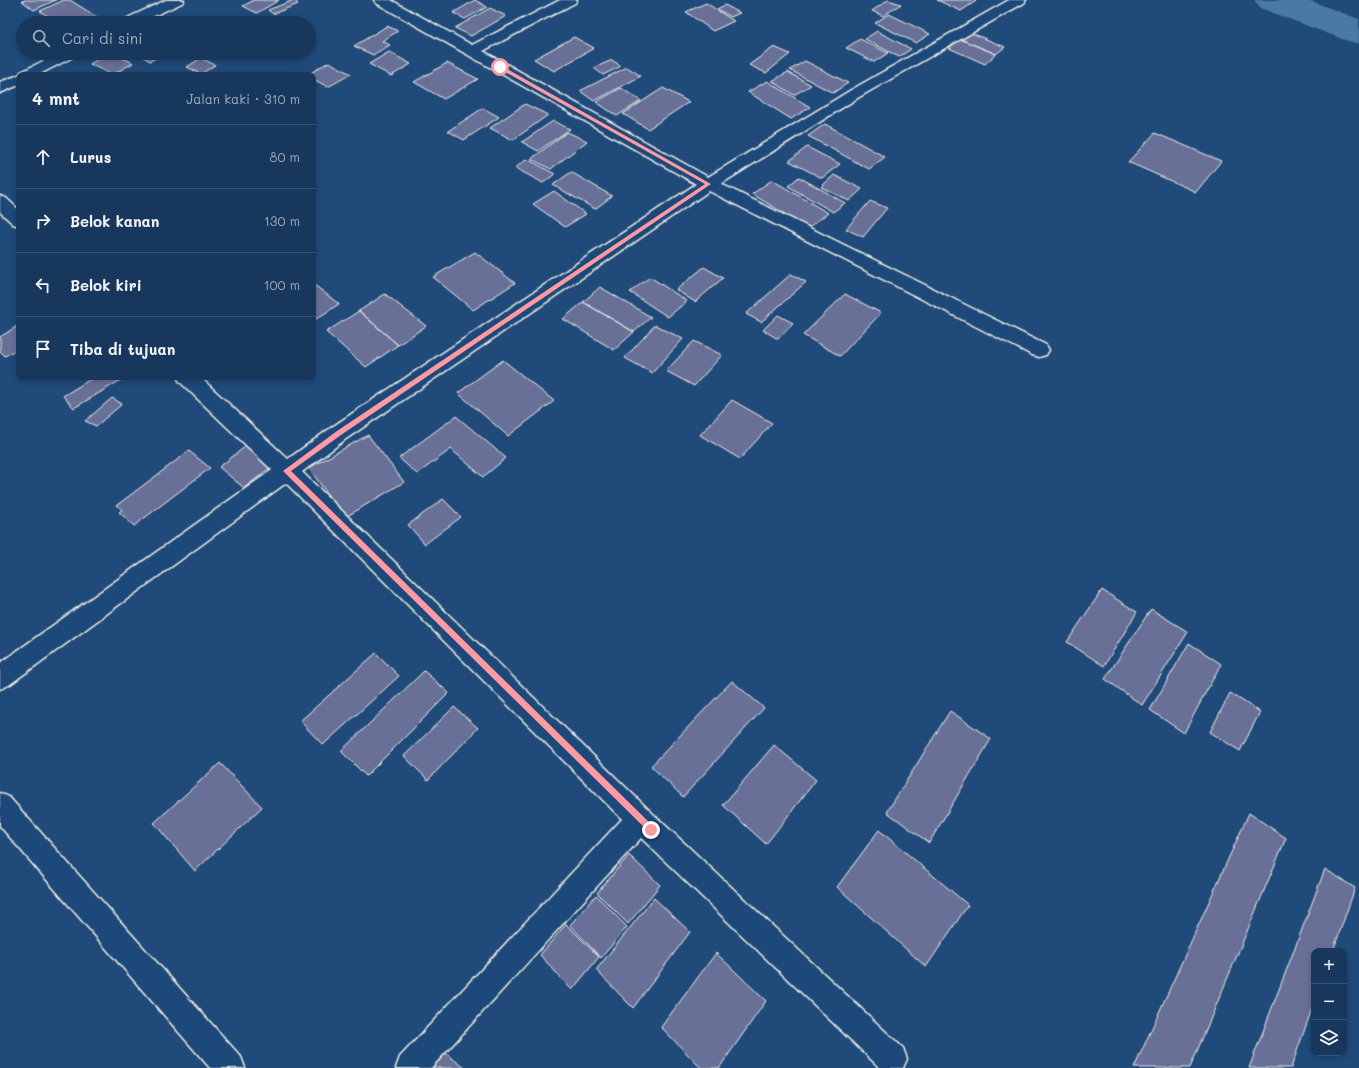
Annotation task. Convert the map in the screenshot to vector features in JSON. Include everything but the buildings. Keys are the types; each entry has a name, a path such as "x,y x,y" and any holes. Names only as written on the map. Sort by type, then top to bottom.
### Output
{"street":[{"path":"143,16 176,0"},
{"path":"381,0 708,184 1039,350"},
{"path":"472,51 570,0"},
{"path":"0,677 339,433 708,184 856,93 1019,0"},
{"path":"32,72 56,60"},
{"path":"0,88 16,80"},
{"path":"0,202 16,217"},
{"path":"190,380 287,471 640,819 892,1059"},
{"path":"0,806 230,1068"},
{"path":"410,1068 640,819"}],"waterway":[{"path":"1273,0 1359,32"}],"route":[{"path":"500,67 708,184 339,433 287,471 651,830"}]}
